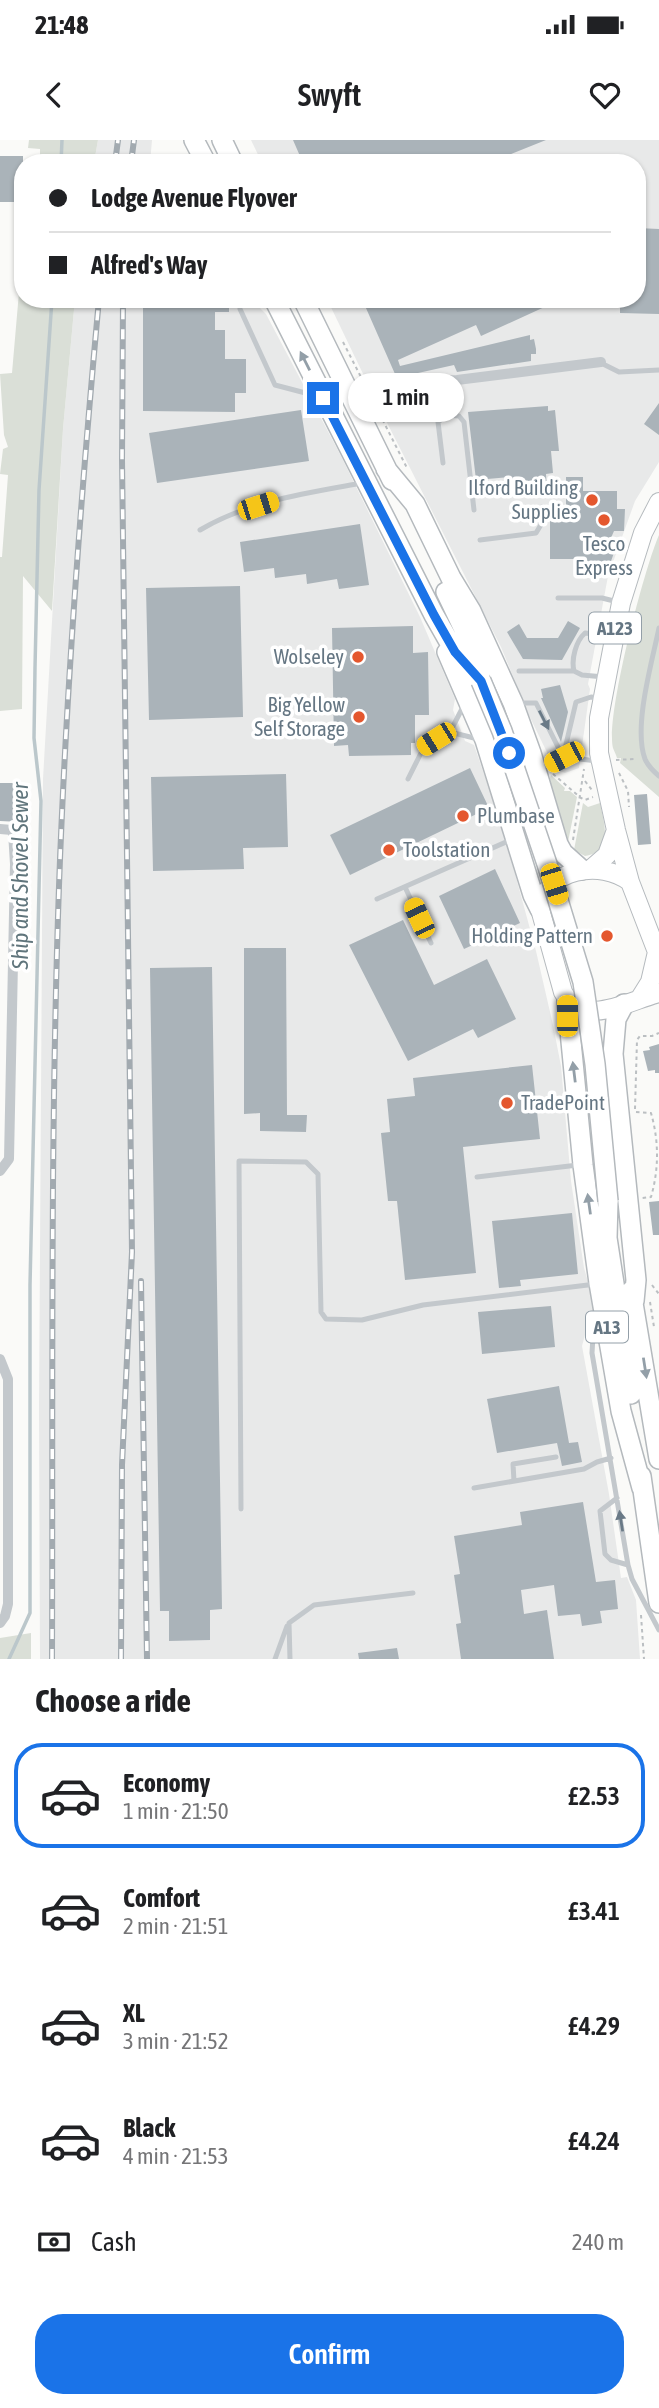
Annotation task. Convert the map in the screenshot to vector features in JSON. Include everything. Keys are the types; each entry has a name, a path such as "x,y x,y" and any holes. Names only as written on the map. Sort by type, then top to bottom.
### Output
{"highway":[{"name":"A13","path":"278,308 413,575 455,652 481,681"},
{"name":"A13","path":"308,308 360,394 386,469 471,643 481,681 502,731 547,864 583,982 595,1064 608,1201 607,1238 641,1457 642,1488 659,1603"},
{"name":"A13","path":"386,469 415,504 451,578 471,611 543,770 558,844 563,853 587,869"},
{"name":"A13","path":"413,575 485,740 540,909"},
{"name":"A13","path":"567,1000 583,1164 599,1283 621,1411 642,1488"},
{"name":"A13","path":"632,1001 616,1019 613,1054 636,1280 641,1296 659,1459"},
{"name":"A13","path":"608,1201 620,1238 627,1281 641,1296"}],"main road":[{"name":"A123","path":"632,1001 650,982 658,954 630,882 616,830 600,763 599,718 621,603 643,533 659,502"},
{"path":"616,830 607,855 587,869 552,884 545,892 540,909 546,932 567,1000 581,1011 593,1012 659,993"},
{"path":"587,869 615,872 630,882"}],"street":[{"path":"360,394 378,383 457,380 601,362"},
{"path":"0,829 13,832 14,897 6,1072 9,1159 0,1171"},
{"path":"0,897 14,897"},
{"path":"0,1359 8,1379 8,1604 0,1623"}],"lane":[{"path":"240,309 275,385 323,398"},
{"path":"601,362 619,372 659,370"},
{"path":"443,463 438,422 447,415 459,415 464,422 474,510"},
{"path":"200,530 220,519 276,500 365,482"},
{"path":"480,540 536,533 542,523 542,507"},
{"path":"558,598 602,598 621,603"},
{"path":"659,628 640,729 645,759 659,776"},
{"path":"574,671 572,665 579,638 585,633 614,636"},
{"path":"519,671 574,671 582,675 606,678"},
{"path":"408,779 424,747 450,732 466,696"},
{"path":"564,757 576,702 591,697 602,698"},
{"path":"513,703 536,703 564,757"},
{"path":"450,732 485,740"},
{"path":"543,770 564,757 600,763"},
{"path":"377,899 516,838"},
{"path":"405,887 431,943"},
{"path":"528,943 531,936 546,932"},
{"path":"241,1509 239,1161 306,1162 318,1174 321,1312 326,1319 362,1320 423,1305 599,1283"},
{"path":"477,1177 583,1164"},
{"path":"606,1321 599,1325 593,1336 593,1353 628,1565 632,1579 659,1630"},
{"path":"514,1482 513,1464 556,1457"},
{"path":"474,1488 584,1469 611,1458"},
{"path":"617,1498 600,1511 605,1554 611,1560 628,1565"},
{"path":"275,1659 289,1623 314,1605 413,1593"},
{"path":"289,1623 290,1659"}],"path":[{"path":"338,333 360,394 411,476"},
{"path":"572,846 584,780 600,763 645,759"},
{"path":"618,769 628,791 629,807"},
{"path":"543,770 585,800 598,796 584,780"},
{"path":"637,1199 651,1196 658,1175 658,1132 651,1113 635,1112 637,1040 659,1033"},
{"path":"648,1283 659,1294"},
{"path":"641,1296 654,1333"},
{"path":"643,1647 644,1659"}],"shaded area":[{"path":"29,140 98,140 96,154 40,154 40,149 28,148"},
{"path":"98,140 152,140 151,154 96,154"},
{"path":"251,140 659,140 659,462 635,501 608,576 588,684 590,689 579,768 565,773 555,769 501,647 331,308 646,308 646,154 258,154"},
{"path":"18,308 74,308 63,429 52,611 23,576 22,709 0,711 0,557 8,475 0,474 3,449 8,447 4,435 0,374 12,373"},
{"path":"74,308 260,308 266,314 342,458 420,617 455,699 453,710 465,741 474,745 502,826 553,1025 561,1066 571,1181 584,1268 593,1298 594,1314 588,1324 582,1346 621,1578 627,1577 636,1600 640,1659 40,1659 43,779 63,429"},
{"path":"659,535 659,797 620,763 621,758 617,758 613,748 612,731 620,675 645,577"},
{"path":"551,775 565,788 564,791 570,791 577,797 568,842 548,782"},
{"path":"583,803 588,807 600,803 605,828 604,843 600,849 585,856 574,850"},
{"path":"31,1633 31,1659 0,1659 0,1638"}],"building":[{"path":"293,140 546,140 511,154 299,154"},
{"path":"0,156 14,156 14,202 0,202"},
{"path":"646,228 659,229 659,314 620,313 620,308 646,308"},
{"path":"143,308 229,308 229,312 215,312 215,330 225,330 225,359 246,359 246,393 235,393 235,412 143,411"},
{"path":"366,308 542,308 481,336 476,325 398,360 400,366 530,335 530,340 534,339 536,349 536,354 531,354 531,361 457,372 454,365 418,373 395,374"},
{"path":"659,403 659,435 644,424"},
{"path":"548,406 548,411 555,410 559,451 551,451 553,473 546,474 547,494 529,495 529,490 512,491 510,477 476,480 468,412"},
{"path":"301,410 309,461 157,483 149,433"},
{"path":"566,477 583,477 583,491 617,491 617,509 625,509 624,531 614,531 607,547 615,550 606,575 581,566 583,559 550,559 550,511 566,511"},
{"path":"360,524 369,585 339,589 337,579 307,584 306,574 275,578 274,568 244,572 240,542"},
{"path":"240,586 243,717 149,720 146,588"},
{"path":"568,621 580,628 562,660 523,659 507,632 519,624 527,638 558,638"},
{"path":"413,626 413,653 428,652 429,715 415,715 415,743 411,743 411,755 349,756 348,745 334,746 332,628"},
{"path":"560,685 568,712 561,742 541,698 541,689"},
{"path":"470,768 489,808 350,875 330,835"},
{"path":"286,774 288,847 243,848 244,869 153,871 151,777"},
{"path":"0,783 20,783 20,822 0,821"},
{"path":"647,794 651,844 638,845 634,795"},
{"path":"495,869 520,923 464,949 439,896"},
{"path":"403,920 434,985 487,959 516,1019 478,1038 473,1029 408,1061 349,945"},
{"path":"244,948 286,948 287,1115 307,1115 306,1132 260,1131 260,1113 244,1114"},
{"path":"212,967 222,1609 210,1610 210,1640 169,1641 169,1611 160,1611 150,968"},
{"path":"659,1044 659,1073 655,1073 655,1070 648,1071 643,1051"},
{"path":"532,1065 540,1139 463,1147 476,1273 405,1280 397,1201 388,1201 381,1133 390,1132 387,1099 415,1096 413,1078"},
{"path":"659,1201 659,1235 653,1235 649,1202"},
{"path":"572,1213 578,1274 520,1280 521,1286 499,1288 492,1221"},
{"path":"551,1306 555,1347 482,1354 478,1312"},
{"path":"559,1386 569,1443 578,1442 582,1462 562,1466 557,1443 497,1453 487,1399"},
{"path":"583,1502 596,1582 615,1580 618,1609 600,1611 602,1623 582,1626 580,1614 558,1616 554,1585 521,1590 524,1614 547,1610 554,1659 461,1659 456,1624 461,1623 454,1575 460,1574 454,1536 522,1525 520,1512"},
{"path":"397,1648 399,1659 359,1659 358,1653"}],"waterway":[{"name":"Ship and Shovel Sewer","path":"61,154 62,140"},
{"name":"Ship and Shovel Sewer","path":"9,1659 30,1613 30,1285 41,801 34,738 35,668 39,490 51,308"}],"railway":[{"path":"116,154 118,140"},
{"path":"132,154 134,140"},
{"path":"52,1659 53,1175 59,886 75,592 98,308"},
{"path":"121,1659 122,1465 132,1252 122,460 123,308"},
{"path":"141,1281 147,1659"}],"place":[{"name":"Ilford Building Supplies","path":"592,500"},
{"name":"Tesco Express","path":"604,520"},
{"name":"Wolseley","path":"358,657"},
{"name":"Big Yellow Self Storage","path":"359,717"},
{"name":"Plumbase","path":"463,816"},
{"name":"Toolstation","path":"389,850"},
{"name":"Holding Pattern","path":"607,936"},
{"name":"TradePoint","path":"507,1103"}],"route":[{"path":"323,398 434,615 455,652 481,681 509,753"}]}
